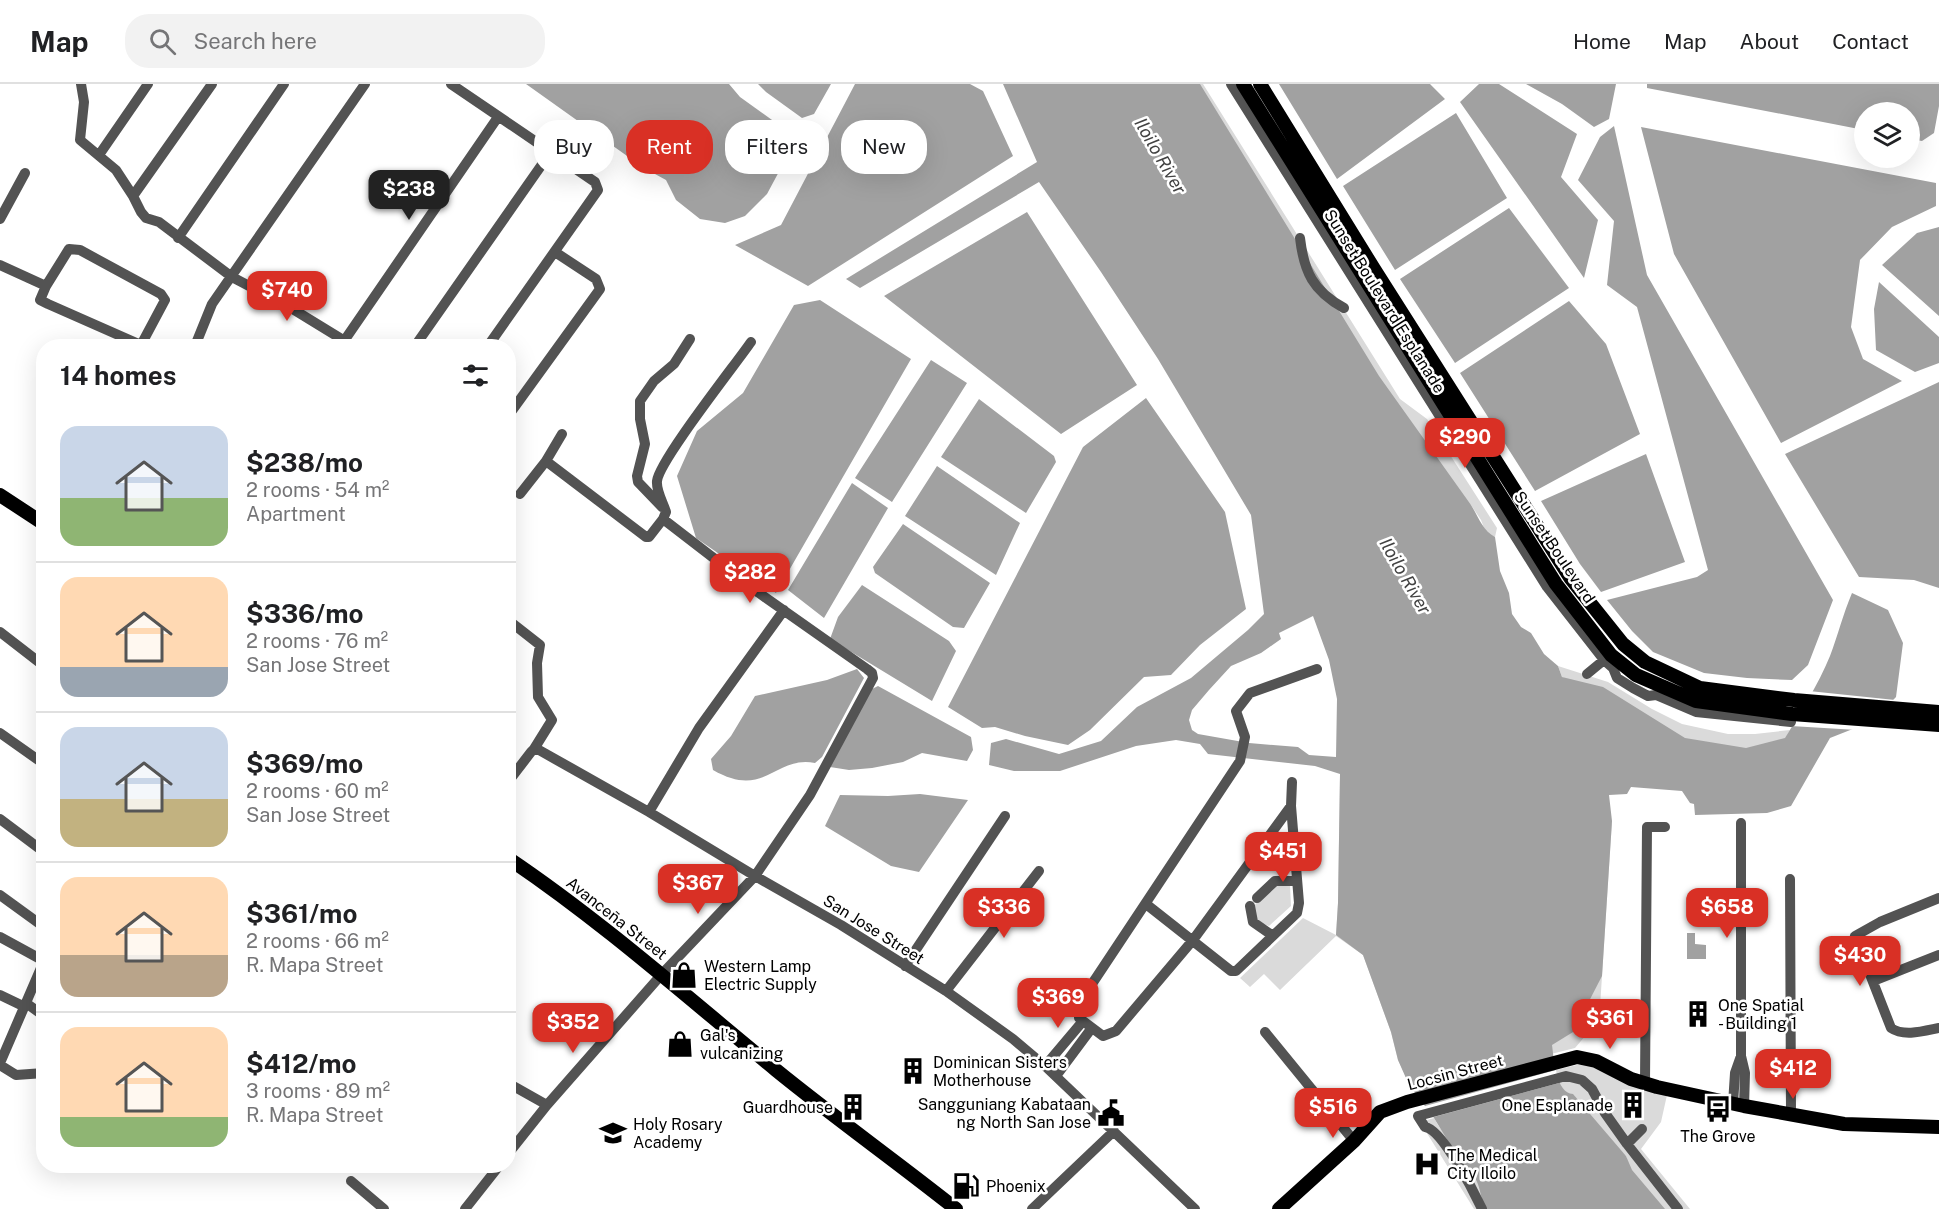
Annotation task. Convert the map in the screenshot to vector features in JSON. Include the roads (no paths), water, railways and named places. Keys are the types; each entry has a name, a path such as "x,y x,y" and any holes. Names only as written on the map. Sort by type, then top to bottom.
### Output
{"main road":[{"name":"Sunset Boulevard","path":"1243,84 1355,251"},
{"name":"Sunset Boulevard","path":"1260,84 1355,251 1556,584 1611,655 1636,675 1696,701 1792,712 1892,716"},
{"path":"0,495 36,519"},
{"path":"1892,716 1939,712"},
{"path":"1892,716 1939,725"},
{"name":"Avanceña Street","path":"516,863 548,885 662,974 778,1071 949,1207"},
{"name":"Locsin Street","path":"1279,1209 1354,1141 1380,1112 1407,1102 1570,1058 1596,1061 1631,1079 1645,1083"},
{"path":"1645,1083 1791,1116 1844,1124 1939,1127"}],"street":[{"path":"81,84 84,102 80,140 116,170 146,218 159,222 232,277 291,308 341,339"},
{"path":"99,155 148,84"},
{"path":"133,196 212,84"},
{"path":"178,238 284,84"},
{"path":"198,339 212,304 365,84"},
{"path":"450,84 534,142"},
{"name":"Sunset Boulevard Esplanade","path":"1232,84 1547,587 1604,660 1613,668 1617,678 1648,696 1656,695 1696,712 1792,712"},
{"path":"352,339 498,117"},
{"path":"0,219 25,173"},
{"path":"421,339 535,174"},
{"path":"493,339 598,190 594,182 582,174"},
{"path":"1300,238 1305,264 1314,285 1322,294 1344,308"},
{"path":"126,339 40,300 45,286 69,249 76,249 161,294 165,300 146,339"},
{"path":"516,405 600,289 596,279 555,252"},
{"path":"0,265 45,286"},
{"path":"516,1144 547,1105 662,974 755,876 810,795 873,678 872,673 867,669 784,610 664,516 638,482 637,476 645,444 640,419 640,401 654,381 674,364 690,339"},
{"path":"664,516 657,489 658,474 679,441 751,342"},
{"path":"520,494 546,461 562,435"},
{"path":"546,461 646,537 649,537 664,516"},
{"path":"649,812 699,728 784,610"},
{"path":"516,626 540,645 537,663 538,697 552,720 516,772"},
{"path":"0,632 36,660"},
{"path":"1587,674 1604,660"},
{"path":"1290,806 1193,940 1116,1031 1103,1036 1079,1018 1080,1002 1240,761 1245,737 1236,711 1250,693 1317,669"},
{"path":"0,734 36,759"},
{"name":"San Jose Street","path":"534,749 649,812 841,925 946,991 1045,1065 1195,1209"},
{"path":"1146,904 1231,970 1236,971 1297,913 1299,903 1290,806 1292,782"},
{"path":"905,966 1005,816"},
{"path":"0,819 36,846"},
{"path":"1738,1105 1745,1073 1742,1056 1741,823"},
{"path":"1645,1083 1647,827 1665,827"},
{"path":"946,991 1039,871"},
{"path":"1790,879 1791,1116"},
{"path":"1273,936 1253,922 1253,902 1275,881 1297,880"},
{"path":"0,895 36,920"},
{"path":"1939,898 1880,922 1856,936 1891,1028 1898,1032 1918,1032 1939,1028"},
{"path":"0,937 36,957"},
{"path":"1873,981 1939,955"},
{"path":"36,979 0,1064 16,1075 36,1074"},
{"path":"0,995 36,1012"},
{"path":"1045,1065 1087,1025"},
{"path":"1056,1076 1087,1025"},
{"path":"1265,1032 1354,1141"},
{"path":"1482,1209 1461,1170 1437,1133 1430,1127 1425,1127 1422,1115 1558,1077 1573,1077 1588,1084 1627,1144 1678,1209"},
{"path":"516,1088 547,1105"},
{"path":"1627,1144 1642,1129"},
{"path":"1032,1209 1114,1131"},
{"path":"465,1209 493,1173"},
{"path":"351,1181 384,1209"}],"water":[{"path":"526,84 729,84 740,97 772,120 725,120 725,174 778,174 767,194 745,216 725,223 700,219 676,200 666,180 655,174 713,174 713,120 626,120 626,155 614,147 614,120 577,120"},
{"path":"758,84 831,84 814,114 802,118"},
{"path":"855,84 970,84 983,91 1013,156 808,286 735,245 781,225 808,174 829,174 829,134"},
{"name":"Iloilo River","path":"1003,84 1200,84 1379,376 1471,505 1484,527 1495,537 1500,571 1509,593 1512,614 1521,627 1531,633 1544,654 1558,666 1562,677 1603,687 1685,738 1746,748 1785,738 1825,667 1852,593 1888,610 1903,643 1896,697 1873,721 1830,738 1791,806 1767,813 1695,815 1694,804 1690,803 1682,791 1631,787 1627,794 1609,795 1612,821 1602,976 1578,1029 1552,1045 1557,1075 1563,1088 1573,1094 1626,1156 1632,1170 1665,1209 1486,1209 1474,1177 1465,1169 1434,1118 1409,1085 1398,1060 1391,1032 1363,955 1336,935 1340,774 1315,766 1208,754 1200,744 1176,740 1136,746 1060,771 1014,771 989,765 991,743 1006,739 1059,754 1101,741 1137,707 1191,678 1264,614 1251,515 1158,359 1039,182 860,288 846,279 1037,162","holes":["1313,616 1329,660 1337,699 1336,757 1309,755 1298,747 1249,743 1198,734 1192,730 1189,720 1192,710 1231,666 1261,653 1281,639 1279,633"]},
{"path":"1279,84 1430,84 1445,99 1337,179"},
{"path":"1479,84 1499,84 1577,134 1561,177 1598,220 1584,278 1460,102"},
{"path":"1526,84 1616,84 1609,119 1594,127 1562,104"},
{"path":"1647,84 1939,84 1939,106 1934,133 1922,141 1920,141 1920,102 1854,102 1854,128 1647,88"},
{"path":"1456,113 1507,198 1395,270 1343,186"},
{"path":"1614,126 1647,275 1833,600 1808,665 1792,680 1704,673 1653,652 1632,631 1607,600 1697,577 1708,570 1637,307 1607,285 1614,221 1578,180 1600,137"},
{"path":"1641,127 1936,183 1936,206 1892,227 1860,260 1851,327 1863,359 1902,381 1781,443 1674,254"},
{"path":"1509,208 1569,288 1455,363 1400,279"},
{"path":"1027,212 1137,385 1061,434 884,296"},
{"path":"1939,227 1939,316 1882,265 1917,233"},
{"path":"1879,282 1939,337 1939,363 1915,372 1876,350 1874,309"},
{"path":"820,300 911,359 776,593 696,538 677,476 697,431 743,393 794,305"},
{"path":"1569,301 1606,344 1640,434 1535,491 1460,373"},
{"path":"931,360 967,383 892,502 855,478"},
{"path":"1939,382 1939,588 1914,580 1859,577 1785,454"},
{"path":"1146,398 1225,512 1246,609 1200,645 1171,675 1144,677 1090,730 1068,745 995,727 982,728 948,707 1083,447"},
{"path":"979,399 1054,456 1056,462 1026,513 941,457"},
{"path":"1646,454 1685,562 1601,592 1580,564 1541,501"},
{"path":"937,466 1020,523 996,575 905,516"},
{"path":"852,483 888,508 824,618 788,590"},
{"path":"903,524 990,583 964,628 953,627 875,573 873,567"},
{"path":"862,585 949,641 956,651 932,701 830,639 838,617"},
{"path":"857,669 864,678 822,757 815,763 801,762 758,779 745,780 731,778 713,770 711,759 731,736 755,696 827,680"},
{"path":"878,686 971,737 973,750 967,761 922,753 903,762 872,768 849,770 830,767 870,690"},
{"path":"920,794 968,800 919,872 891,866 825,826 840,795"},
{"path":"1687,933 1695,933 1695,944 1706,945 1706,959 1687,959"}],"place":[{"name":"Western Lamp Electric Supply","path":"684,975"},
{"name":"One Spatial - Building 1","path":"1698,1014"},
{"name":"Gal's vulcanizing","path":"680,1044"},
{"name":"Dominican Sisters Motherhouse","path":"913,1071"},
{"name":"One Esplanade","path":"1633,1105"},
{"name":"Guardhouse","path":"853,1107"},
{"name":"The Grove","path":"1718,1109"},
{"name":"Sangguniang Kabataan ng North San Jose","path":"1111,1113"},
{"name":"Holy Rosary Academy","path":"613,1133"},
{"name":"The Medical City Iloilo","path":"1427,1164"},
{"name":"Phoenix","path":"966,1186"}]}
